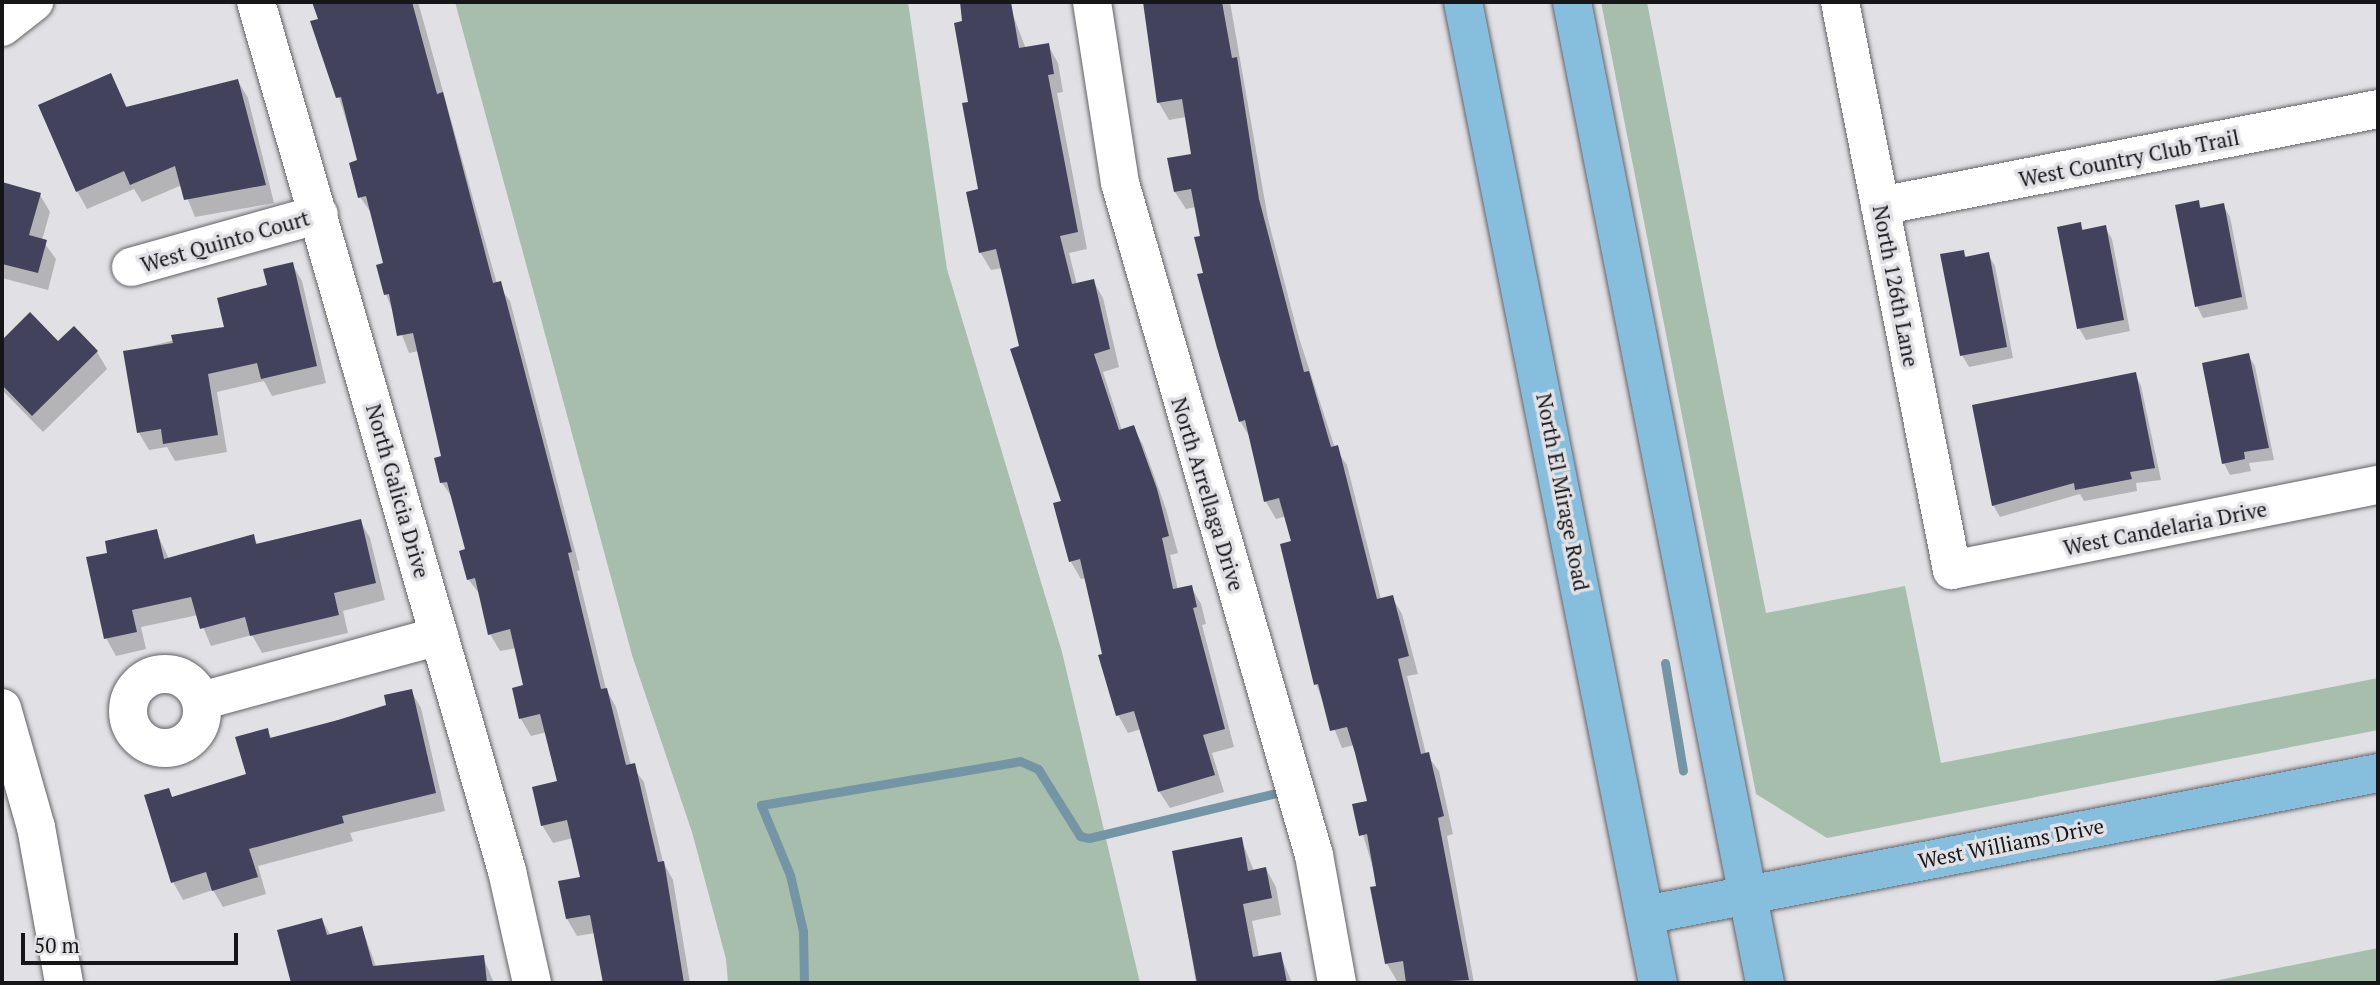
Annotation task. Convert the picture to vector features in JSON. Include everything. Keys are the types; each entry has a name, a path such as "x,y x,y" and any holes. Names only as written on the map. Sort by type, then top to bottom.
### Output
{"main road":[{"name":"North El Mirage Road","path":"1463,2 1658,983"},
{"path":"1572,2 1765,983"},
{"name":"West Williams Drive","path":"1645,915 1748,893 2378,774"}],"street":[{"path":"2,27 34,2"},
{"name":"North Galicia Drive","path":"256,2 507,872 532,983"},
{"name":"North Arrellaga Drive","path":"1092,2 1120,183 1314,855 1337,983"},
{"name":"North 126th Lane","path":"1840,2 1952,570"},
{"name":"West Country Club Trail","path":"1880,206 2378,109"},
{"name":"West Quinto Court","path":"131,267 319,214"},
{"name":"West Candelaria Drive","path":"1952,570 2378,485"},
{"path":"201,701 439,636"},
{"path":"2,708 36,827 64,983"}],"green space":[{"path":"455,2 908,2 947,269 1062,652 1140,983 728,983 726,959 692,832 632,655"},
{"path":"1601,2 1647,2 1766,613 1905,586 1941,763 2378,678 2378,730 1827,838 1756,794"},
{"path":"2378,948 2378,983 2204,983"}],"building":[{"path":"312,2 412,2 437,94 443,92 493,283 501,281 572,552 568,553 601,689 607,688 626,765 635,763 658,862 664,861 684,983 603,983 590,915 566,919 558,881 580,877 567,820 541,826 532,787 557,781 540,714 519,719 512,688 523,685 510,629 488,635 475,578 467,580 459,551 465,549 447,482 440,483 434,458 441,456 413,333 397,336 389,294 384,295 376,265 383,263 366,196 358,198 349,163 357,160 341,97 336,98 310,21 318,19"},
{"path":"960,2 1011,2 1019,48 1049,43 1054,74 1048,75 1078,232 1060,236 1072,284 1094,279 1110,349 1094,354 1119,430 1134,425 1157,489 1169,536 1162,538 1173,589 1192,585 1197,607 1193,608 1225,729 1203,735 1215,775 1158,792 1134,711 1116,716 1098,655 1102,654 1080,559 1069,562 1053,503 1061,501 1010,349 1019,346 996,249 979,253 966,192 978,189 962,103 968,102 954,23 962,21"},
{"path":"1143,2 1222,2 1232,58 1237,57 1259,199 1304,372 1309,371 1331,447 1338,445 1377,599 1393,595 1409,656 1398,659 1421,754 1429,752 1444,816 1438,818 1469,980 1406,983 1403,961 1385,964 1370,887 1376,886 1367,834 1359,836 1352,804 1367,801 1355,753 1347,727 1330,731 1318,684 1314,685 1280,544 1291,541 1279,498 1264,502 1245,420 1239,422 1217,348 1197,274 1203,273 1194,237 1200,236 1191,189 1174,192 1167,158 1191,154 1182,99 1157,103"},
{"path":"111,73 126,107 238,79 266,185 184,200 175,166 130,185 124,171 76,192 38,105"},
{"path":"2,182 41,193 29,235 47,240 38,273 2,264"},
{"path":"2199,200 2200,208 2224,203 2242,297 2195,307 2175,205"},
{"path":"2081,222 2082,230 2106,225 2124,320 2077,329 2057,227"},
{"path":"1964,250 1965,257 1989,252 2007,347 1960,356 1940,254"},
{"path":"293,262 317,366 261,379 257,363 208,374 218,435 163,444 161,429 137,433 123,351 173,343 171,335 224,327 217,298 267,285 263,269"},
{"path":"30,312 58,341 74,326 98,351 32,416 2,385 2,340"},
{"path":"2249,353 2269,448 2244,452 2245,459 2222,464 2202,363"},
{"path":"2136,372 2155,468 2130,472 2132,479 2075,490 2074,483 1992,506 1972,405"},
{"path":"361,519 376,583 334,593 339,615 250,636 245,617 200,629 191,597 132,610 137,632 104,639 86,557 107,553 105,541 157,529 164,559 254,534 256,544"},
{"path":"412,689 436,793 342,816 344,823 249,849 258,877 212,891 206,872 171,883 144,795 169,788 172,797 246,774 235,737 268,728 270,738 338,720 386,705 384,695"},
{"path":"1242,837 1248,871 1266,867 1272,898 1243,904 1253,957 1281,952 1287,983 1197,983 1172,851"},
{"path":"322,918 327,935 362,926 373,966 484,955 487,983 291,983 277,930"}],"waterway":[{"path":"1665,663 1683,771"},
{"path":"804,983 803,931 790,875 761,805 1020,761 1038,769 1080,836 1089,838 1277,793"}]}
